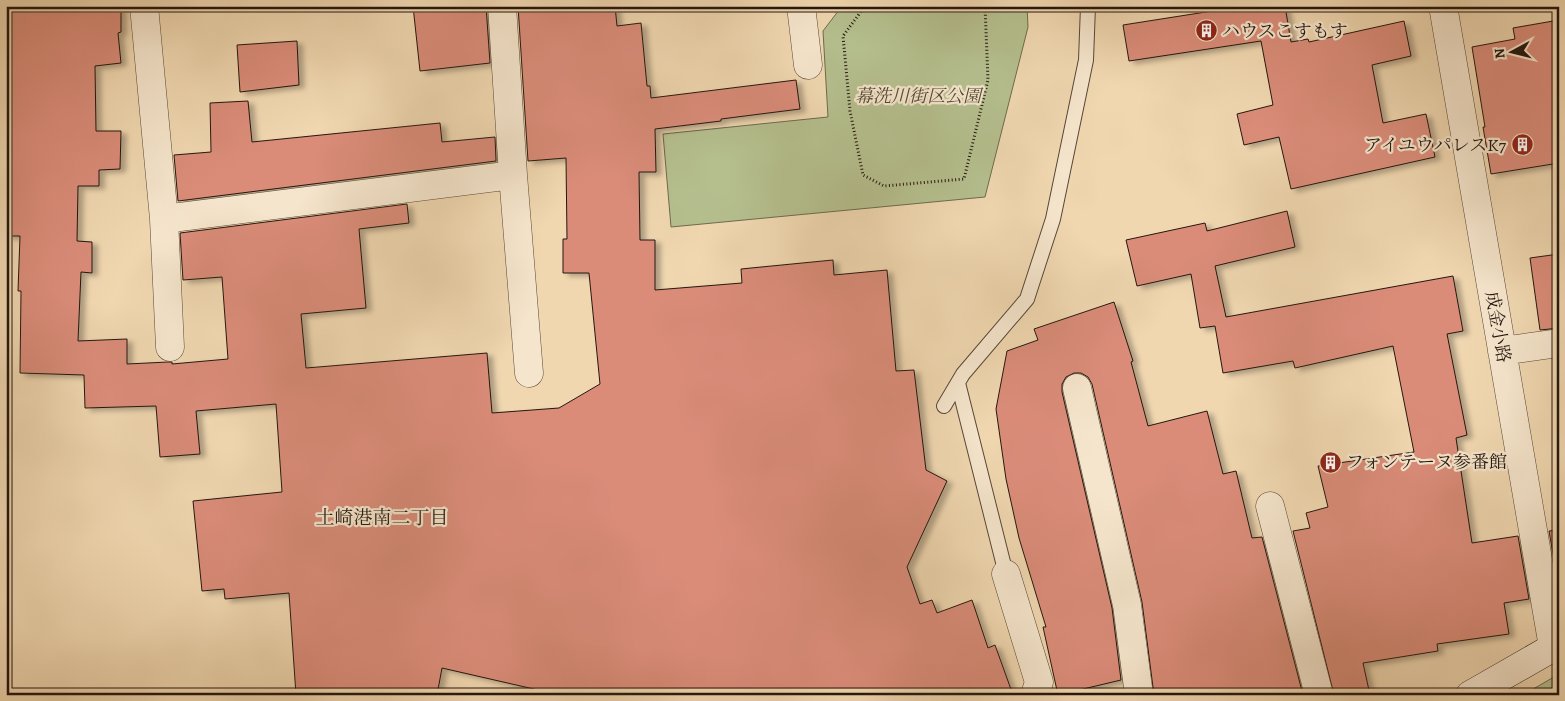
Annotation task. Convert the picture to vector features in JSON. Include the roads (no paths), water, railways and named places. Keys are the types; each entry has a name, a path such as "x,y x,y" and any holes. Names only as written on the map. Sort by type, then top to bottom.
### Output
{"street":[{"path":"144,6 164,219 170,347"},
{"path":"502,6 529,373"},
{"path":"801,6 808,65"},
{"name":"成金小路","path":"1443,6 1502,351 1556,645"},
{"path":"164,219 514,175"},
{"path":"1502,351 1559,343"},
{"path":"1077,388 1127,605 1139,695"},
{"path":"1270,506 1319,695"},
{"path":"1006,574 1039,682 1035,695"},
{"path":"1470,695 1556,645"}],"lane":[{"path":"944,406 963,374 1027,299 1053,219 1057,200 1086,60 1088,6"},
{"path":"958,383 1006,574"}],"place":[{"name":"ハウスこすもす","path":"1206,31"},
{"name":"アイユウパレスK7","path":"1522,145"},
{"name":"フォンテーヌ参番館","path":"1330,462"}],"district":[{"name":"土崎港南二丁目","path":"382,518"}],"park label":[{"name":"幕洗川街区公園","path":"918,96"}]}
